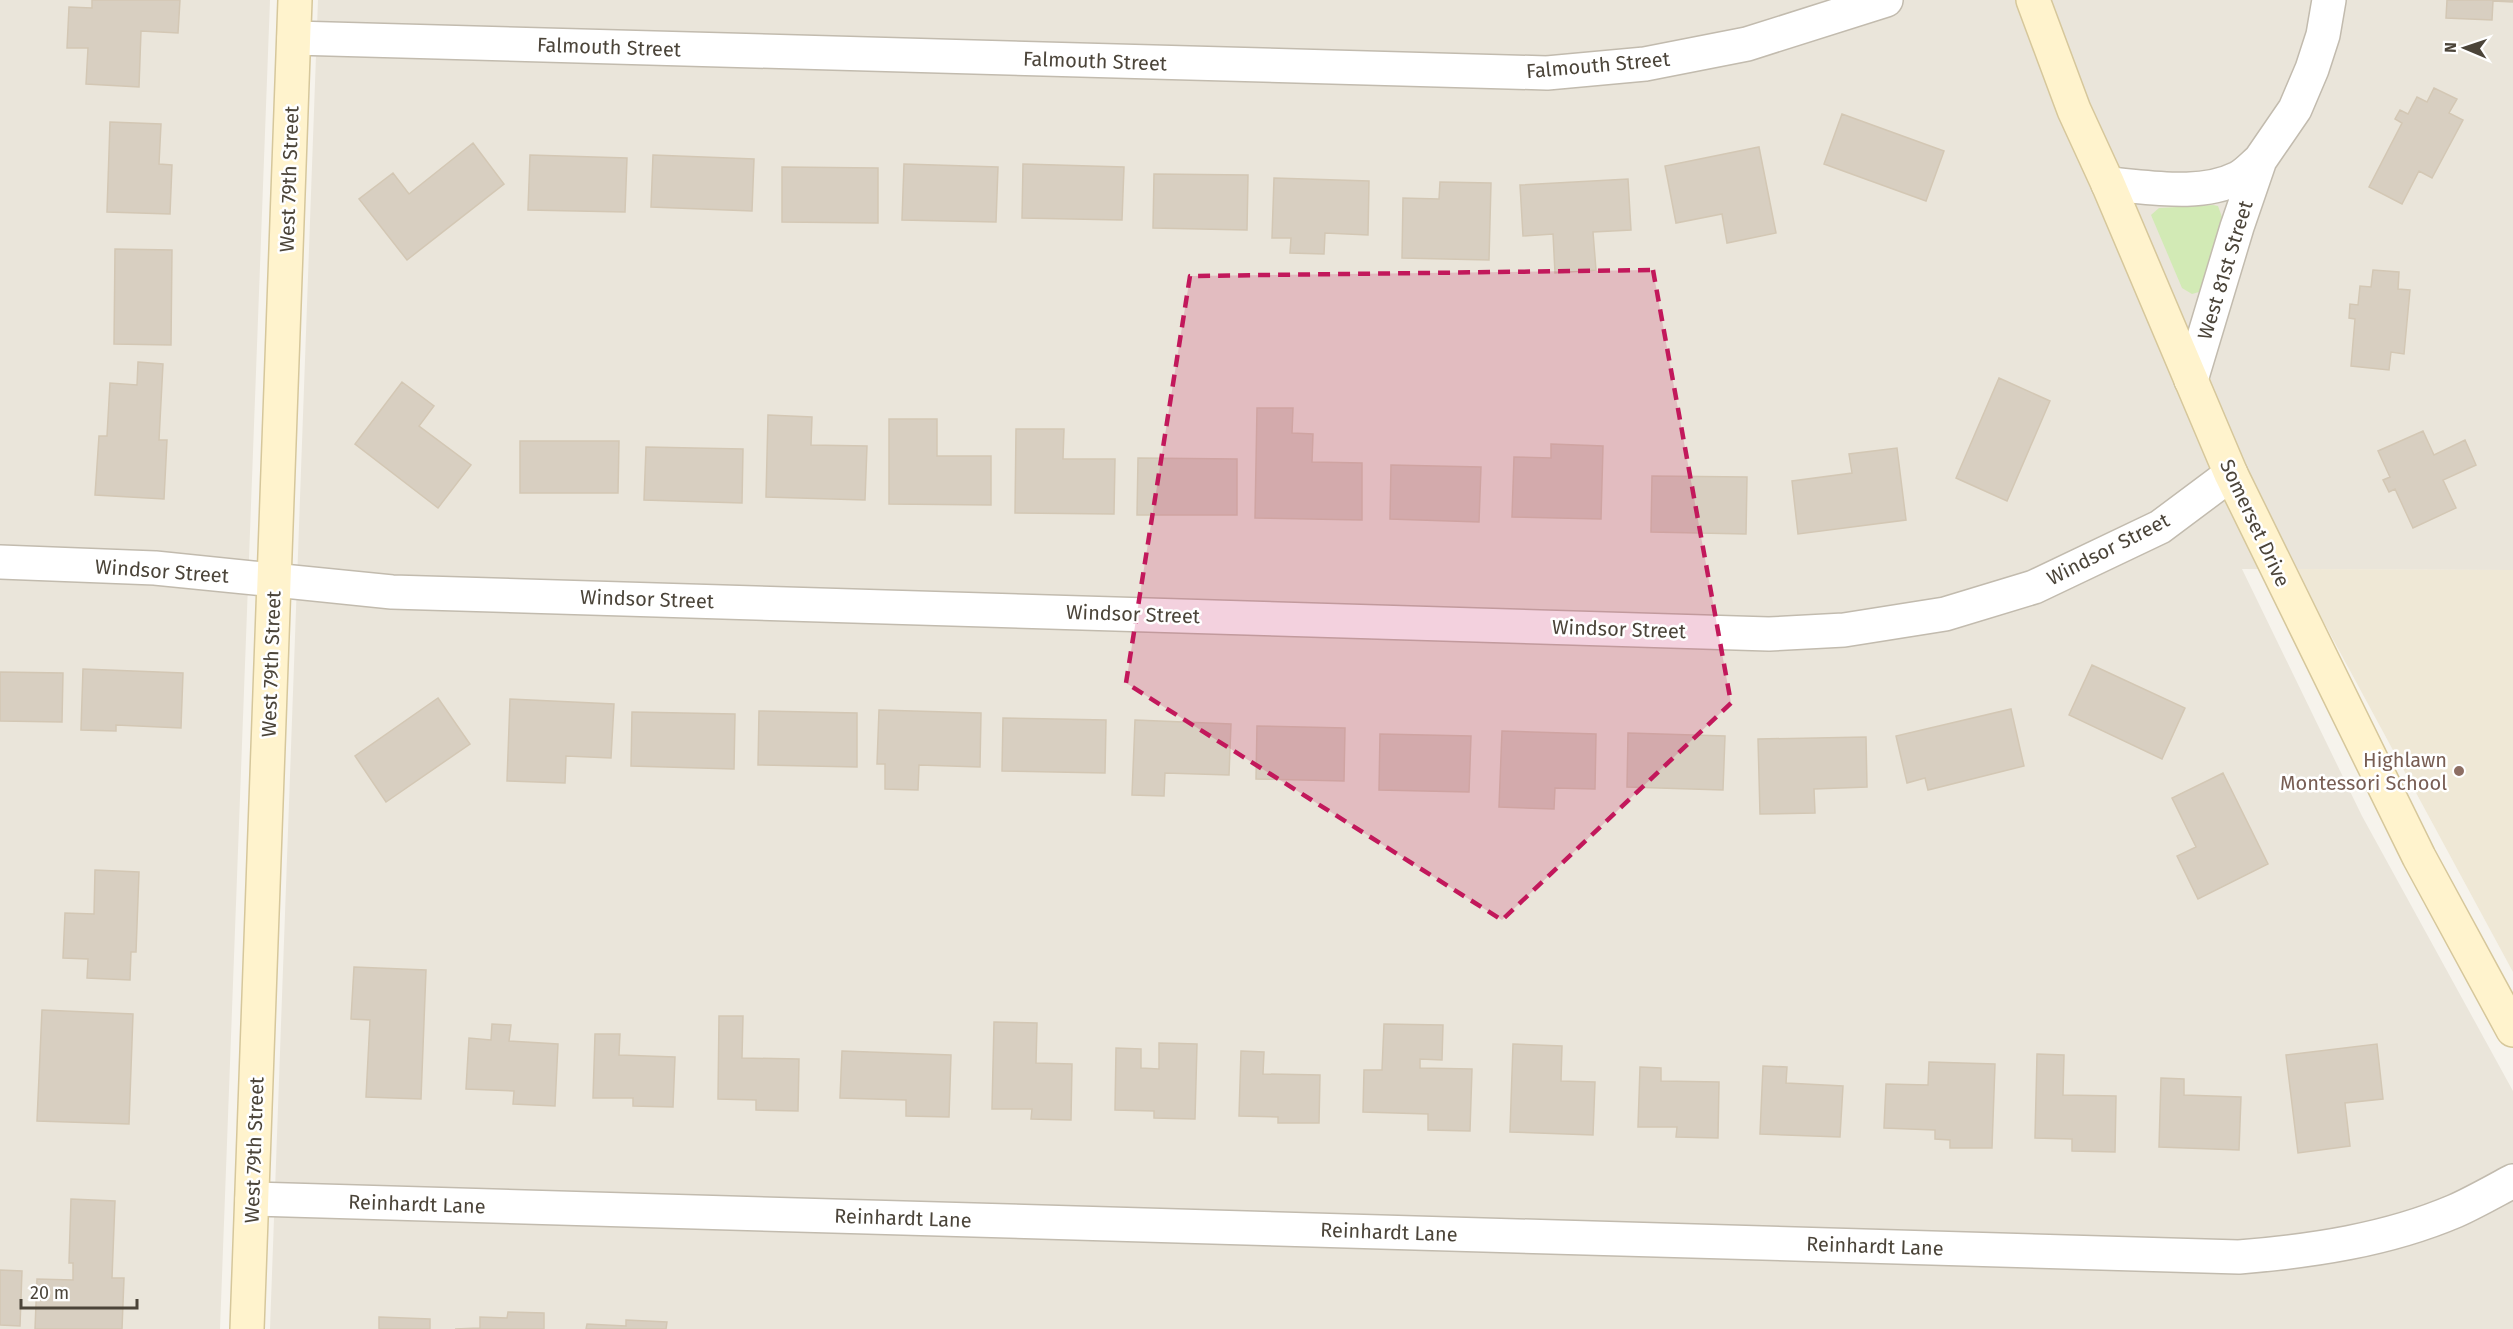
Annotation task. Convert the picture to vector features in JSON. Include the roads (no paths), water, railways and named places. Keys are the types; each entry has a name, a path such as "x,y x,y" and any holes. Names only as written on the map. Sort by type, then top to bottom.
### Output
{"street":[{"name":"West 79th Street","path":"247,1329 295,0"},
{"name":"Falmouth Street","path":"294,38 1547,73 1645,64 1748,44 1886,0"},
{"name":"Somerset Drive","path":"2033,0 2074,110 2108,184 2231,474 2419,857 2513,1030"},
{"name":"West 81st Street","path":"2108,184 2183,189 2217,186 2240,177 2260,160 2295,109 2323,35 2329,0"},
{"name":"West 81st Street","path":"2191,380 2260,160"},
{"name":"Windsor Street","path":"0,562 155,568 392,592 1745,633 1844,630 1945,614 2034,587 2160,527 2231,474"},
{"name":"Reinhardt Lane","path":"252,1199 2239,1257 2303,1252 2390,1233 2455,1211 2513,1181"}],"place":[{"name":"Highlawn Montessori School","path":"2459,771"}]}
